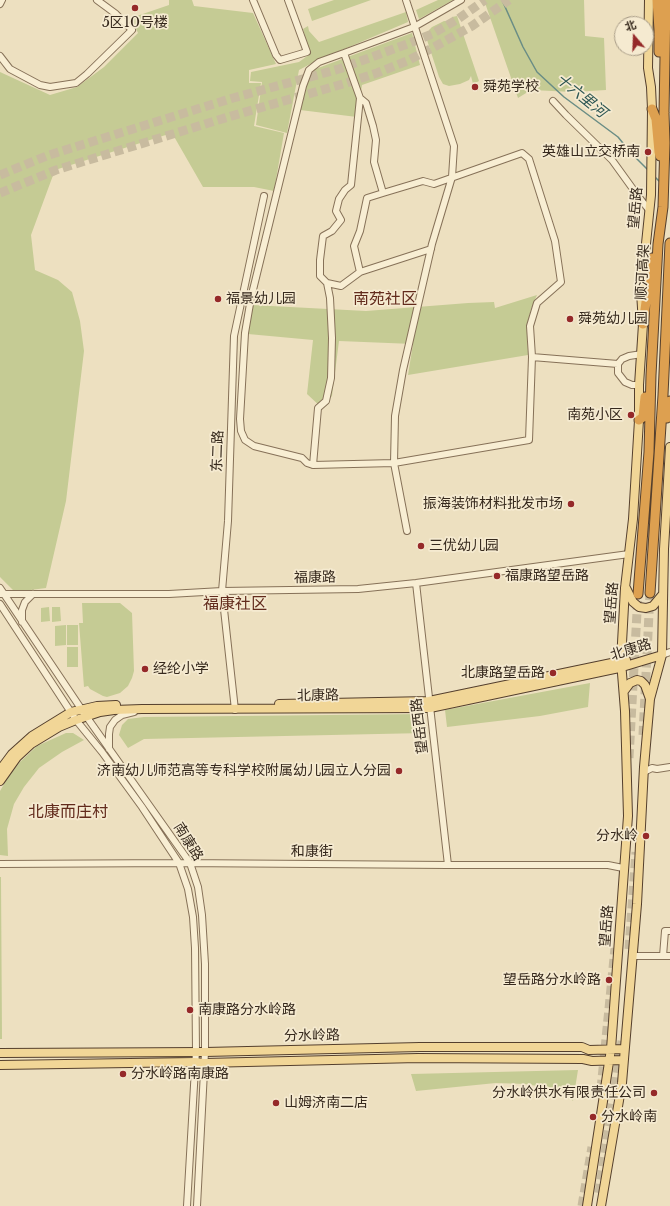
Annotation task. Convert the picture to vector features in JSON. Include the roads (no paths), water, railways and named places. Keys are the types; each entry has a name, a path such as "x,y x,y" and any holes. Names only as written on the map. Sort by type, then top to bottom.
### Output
{"highway":[{"path":"657,0 661,97 664,113"},
{"name":"顺河高架","path":"638,594 649,452 651,375 658,244 663,207 666,0"},
{"path":"652,109 656,119 659,152 664,166"},
{"name":"顺河高架","path":"650,593 670,243"},
{"path":"643,324 650,268 653,255 658,244"},
{"path":"639,420 643,417 648,380 651,375"},
{"path":"660,439 665,434 668,406 670,401"}],"main road":[{"name":"望岳路","path":"587,1206 612,1049 623,868 628,816 624,691 621,664 625,588 633,519 639,420 639,385 643,324 641,292 651,195 652,109 648,68 649,0"},
{"name":"望岳路","path":"601,1206 619,1104 624,1060 637,904 644,772 650,699 666,654 663,594 670,447"},
{"path":"625,588 633,602 639,607 646,608 653,606 663,594"},
{"name":"北康路","path":"0,770 12,754 32,736 71,712 84,713 114,710 235,707 430,705 666,654"},
{"path":"624,691 630,683 637,680 641,681 645,685 650,699"},
{"name":"北康路","path":"0,781 17,757 31,744 46,734 76,720 84,713 98,706 126,705 235,707"},
{"name":"分水岭路","path":"0,1053 420,1047 582,1047 589,1050 624,1049"},
{"name":"分水岭路","path":"0,1064 204,1063 418,1058 583,1059 592,1061 624,1060"}],"street":[{"path":"0,4 2,0"},
{"path":"0,56 10,69 40,85 50,88 76,83 132,30 116,14 97,0"},
{"path":"253,0 276,55 280,60 307,52 288,0"},
{"path":"406,0 454,146 452,177 431,249 402,370 395,416 394,463 407,531"},
{"path":"360,272 354,246 360,231 366,198 423,181 434,184 522,154 529,159 555,241 562,282 537,303 530,326 532,357 529,440 394,463 313,465 307,463 302,458 254,446 245,440 241,431 240,419 245,333 253,290 303,86 309,70 319,62 414,27 461,0"},
{"path":"344,53 360,98 351,185 345,190 339,199 336,211 341,220 332,231 323,236 320,276 327,283 341,286 360,272 431,249"},
{"path":"360,98 366,103 373,126 376,140 374,162 383,192"},
{"path":"553,101 612,160 649,210"},
{"name":"东二路","path":"235,707 222,591 228,521 234,336 264,196"},
{"path":"313,465 318,408 326,401 331,378 332,338 330,298 327,283"},
{"path":"639,385 632,385 625,382 618,373 618,364 629,356 642,354"},
{"path":"532,357 618,364"},
{"name":"福康路","path":"2,594 169,594 222,591 358,589 416,583 629,554"},
{"name":"望岳西路","path":"416,583 448,865"},
{"name":"南康路","path":"0,588 2,594 84,713 190,863 198,887 202,915 205,964 200,1051 195,1062 187,1206"},
{"path":"22,622 22,610 25,602 33,594"},
{"name":"南康路","path":"0,604 76,720 102,752 179,863 188,889 193,917 200,1051 204,1063 198,1206"},
{"path":"109,749 110,727 114,720 122,715 142,709"},
{"path":"644,772 652,768 657,769 670,767"},
{"name":"和康街","path":"0,864 190,863 608,865 623,868"},
{"path":"632,956 667,956 665,931 670,931"},
{"path":"418,1058 420,1047"}],"waterway":[{"name":"十六里河","path":"502,0 523,47 537,72 564,97 618,137 649,171"},
{"name":"十六里河","path":"654,176 660,182"}],"tunnel":[{"path":"0,175 49,155 233,98 339,69 432,34 458,19 485,0"},
{"path":"0,193 56,170 377,73 407,61 436,46 472,26 509,0"},
{"path":"643,735 650,593"},
{"path":"629,758 638,594"},
{"path":"629,949 636,852"},
{"path":"601,1089 615,948"},
{"path":"599,1193 622,1041"},
{"path":"582,1206 592,1147"}],"place":[{"name":"5区10号楼","path":"135,8"},
{"name":"舜苑学校","path":"475,87"},
{"name":"英雄山立交桥南","path":"648,152"},
{"name":"福景幼儿园","path":"218,299"},
{"name":"舜苑幼儿园","path":"570,319"},
{"name":"南苑小区","path":"631,415"},
{"name":"振海装饰材料批发市场","path":"571,504"},
{"name":"三优幼儿园","path":"421,546"},
{"name":"福康路望岳路","path":"497,576"},
{"name":"经纶小学","path":"145,669"},
{"name":"北康路望岳路","path":"553,673"},
{"name":"济南幼儿师范高等专科学校附属幼儿园立人分园","path":"399,771"},
{"name":"分水岭","path":"646,836"},
{"name":"望岳路分水岭路","path":"609,980"},
{"name":"南康路分水岭路","path":"190,1010"},
{"name":"分水岭路南康路","path":"123,1074"},
{"name":"分水岭供水有限责任公司","path":"654,1093"},
{"name":"山姆济南二店","path":"276,1103"},
{"name":"分水岭南","path":"593,1117"}],"district":[{"name":"南苑社区","path":"385,299"},
{"name":"福康社区","path":"235,604"},
{"name":"北康而庄村","path":"68,812"}]}
